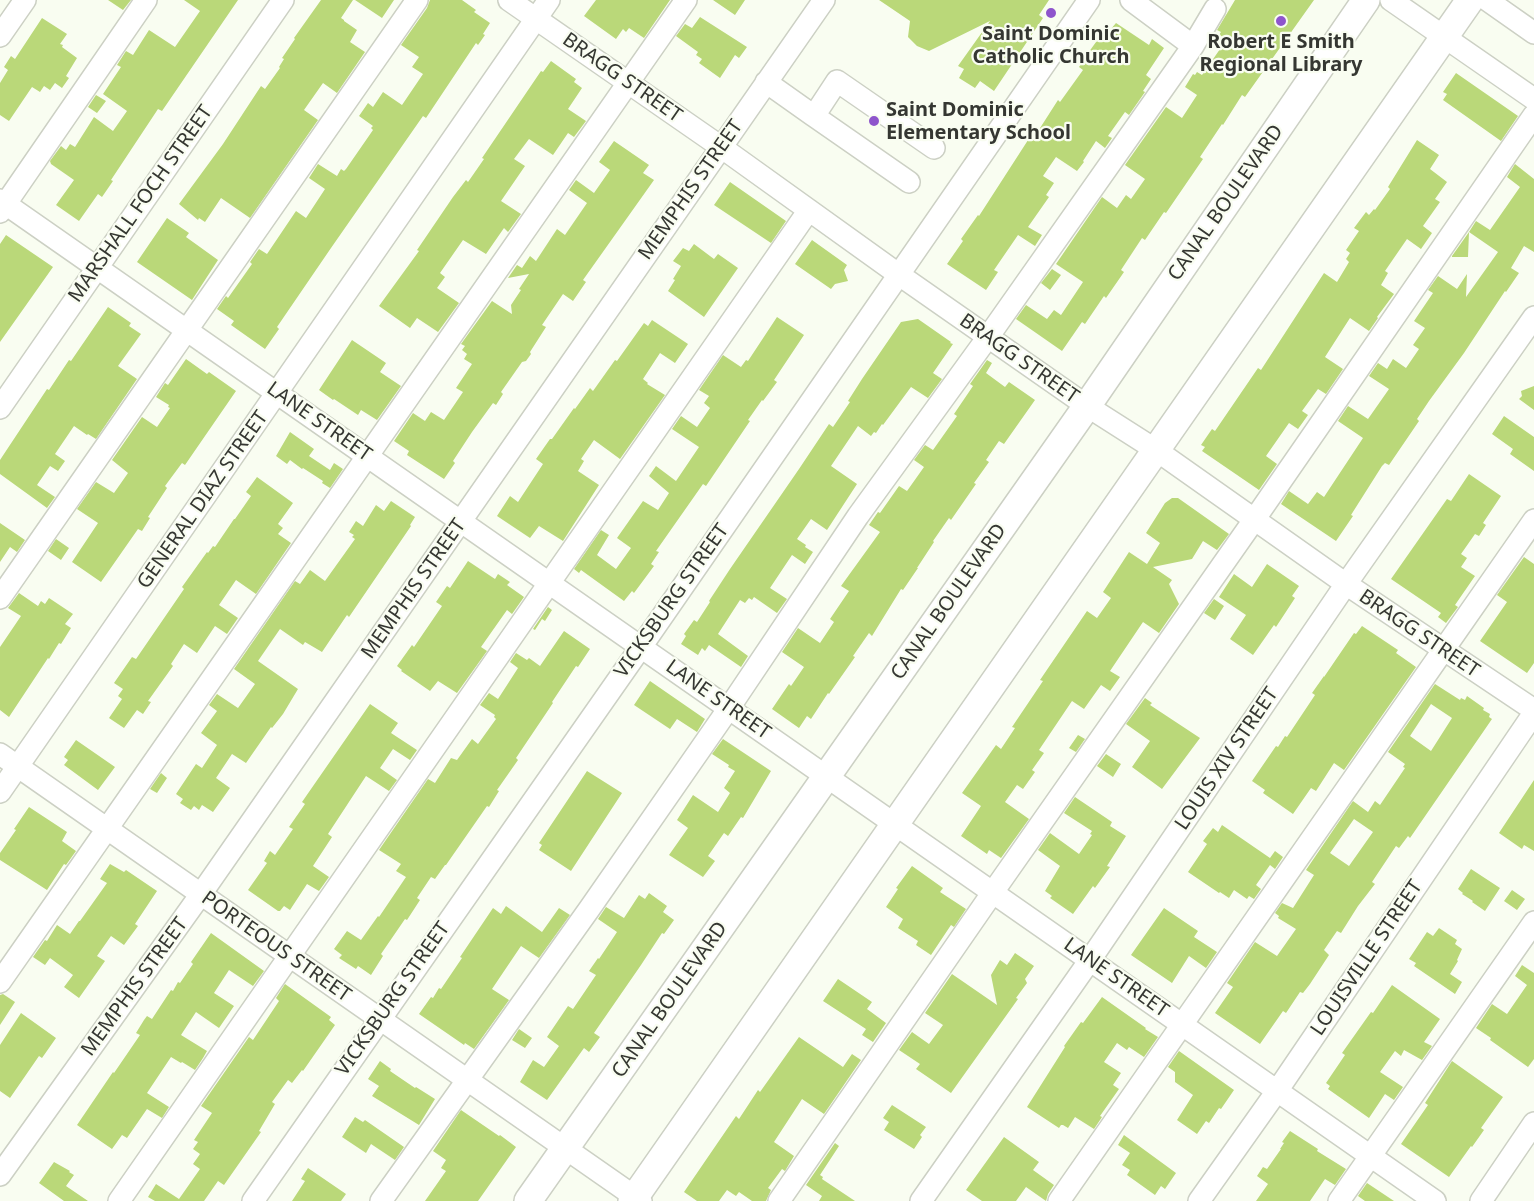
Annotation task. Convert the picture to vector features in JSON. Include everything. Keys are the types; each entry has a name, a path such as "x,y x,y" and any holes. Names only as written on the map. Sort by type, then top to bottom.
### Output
{"main road":[{"name":"CANAL BOULEVARD","path":"528,1201 1087,406 1366,0"},
{"path":"636,1200 894,824 1470,0"}],"street":[{"path":"0,36 25,0"},
{"path":"2,205 146,0"},
{"name":"MARSHALL FOCH STREET","path":"0,408 283,0"},
{"path":"0,598 417,0"},
{"name":"BRAGG STREET","path":"509,0 1087,406 1156,450 1346,584 1534,711"},
{"name":"GENERAL DIAZ STREET","path":"0,792 549,0"},
{"path":"0,982 686,0"},
{"name":"MEMPHIS STREET","path":"0,1175 201,894 824,0"},
{"name":"VICKSBURG STREET","path":"253,1201 641,647 1089,0"},
{"path":"1131,0 1193,46"},
{"path":"1391,0 1534,99"},
{"path":"1487,0 1534,33"},
{"path":"381,1201 729,708 858,516 988,337 1193,46 1213,3"},
{"path":"814,116 837,81 934,148"},
{"path":"766,82 909,182"},
{"path":"779,1201 1534,115"},
{"name":"LANE STREET","path":"2,205 187,330 1435,1201"},
{"path":"119,1201 809,210"},
{"name":"LOUIS XIV STREET","path":"921,1201 1090,960 1346,584 1534,317"},
{"path":"1059,1201 1534,520"},
{"name":"LOUISVILLE STREET","path":"1199,1201 1277,1091 1534,711"},
{"name":"PORTEOUS STREET","path":"0,754 565,1148 636,1200"},
{"path":"1339,1201 1534,922"},
{"path":"1481,1201 1534,1123"}],"building":[{"path":"108,0 131,0 123,10"},
{"path":"184,0 238,0 162,111 158,109 102,197 98,194 79,221 56,205 74,180 50,161 61,146 66,150 70,144 75,147 94,117 113,131 127,111 103,94 121,67 117,65 126,51 133,55 149,30 175,47 200,11"},
{"path":"321,0 353,0 341,18 357,30 350,42 365,52 337,93 323,83 304,110 318,120 250,218 221,198 205,222 199,218 198,220 179,204 223,144 261,86 265,89 280,68 284,59 282,58 294,38"},
{"path":"355,0 394,0 382,18"},
{"path":"430,0 462,0 490,23 483,34 485,35 478,45 476,43 426,118 423,116 277,327 279,329 265,349 231,325 234,321 217,309 226,296 228,298 252,264 250,262 259,249 267,254 296,211 306,218 325,189 309,178 318,164 337,176 341,169 344,171 346,169 373,130 371,128 373,126 359,116 368,103 373,107 383,92 402,105 423,74 412,67 419,57 401,45 427,8"},
{"path":"596,0 670,0 644,38 629,28 626,32 623,29 616,39 584,16"},
{"path":"713,0 745,0 735,15"},
{"path":"879,0 1049,0 1039,15 1043,18 994,91 980,81 975,88 959,78 964,69 958,66 990,21 929,51 917,46 908,37 910,21"},
{"path":"1235,0 1314,0 1245,97 1242,95 1200,157 1203,159 1166,213 1164,212 1145,240 1142,238 1121,270 1124,272 1106,298 1104,296 1085,324 1082,322 1062,351 1016,319 1026,305 1047,319 1054,310 1061,315 1083,282 1056,264 1102,197 1117,208 1126,195 1131,199 1145,179 1125,165 1166,107 1182,118 1197,95 1185,87 1193,74 1197,72 1202,75 1227,39 1219,35 1221,32 1217,30"},
{"path":"700,17 747,47 739,58 735,55 720,78 699,63 702,59 696,55 698,52 676,36 685,24 692,28"},
{"path":"42,18 67,34 60,44 77,58 62,88 55,83 50,90 44,86 40,92 32,87 9,121 0,115 0,83 8,70 4,67 11,56 15,59"},
{"path":"1116,23 1149,45 1152,39 1164,48 1146,75 1151,79 1143,91 1145,92 1129,115 1125,112 1108,136 1112,138 1105,148 1096,141 1077,171 1056,157 1043,176 1054,183 1046,195 1049,197 1028,227 1042,235 1035,246 1018,235 994,270 998,272 986,290 947,264 963,241 961,239 979,216 1030,137 1033,139 1058,100 1060,102 1083,70 1079,67 1091,49 1106,28 1110,30"},
{"path":"551,61 576,79 574,82 582,88 568,109 586,121 574,137 568,133 553,155 529,139 514,159 525,166 501,201 521,214 508,232 504,228 486,254 463,240 440,273 445,277 437,288 459,303 438,332 417,318 410,328 379,306 419,251 417,250 453,197 466,180 468,182 484,159 482,158 541,71 543,72"},
{"path":"1456,73 1518,116 1501,141 1443,100 1447,94 1443,92"},
{"path":"96,95 106,101 97,113 88,107"},
{"path":"1417,140 1439,155 1430,169 1447,182 1435,199 1440,202 1423,226 1432,233 1421,249 1407,239 1385,271 1388,273 1381,285 1394,294 1369,331 1350,318 1325,357 1343,369 1326,394 1318,389 1302,411 1308,415 1298,429 1289,423 1266,456 1277,464 1259,490 1202,451 1205,447 1201,445 1212,429 1215,431 1258,368 1261,370 1324,273 1337,282 1349,262 1346,259 1350,253 1346,250 1359,231 1354,228 1366,212 1369,215 1375,210 1390,189 1388,187"},
{"path":"614,141 649,165 643,173 654,180 583,280 586,282 573,301 563,294 542,325 546,327 530,352 531,354 526,361 522,362 501,392 503,394 496,405 493,403 472,432 444,479 407,455 409,451 394,441 413,413 425,421 431,412 444,420 463,392 456,388 472,364 464,359 467,354 462,350 465,346 461,344 492,301 512,314 511,305 529,274 508,278 517,265 522,268 530,256 536,261 557,229 565,235 587,203 569,190 576,180 594,193 610,170 599,162"},
{"path":"1515,164 1534,179 1534,252 1524,246 1511,268 1519,273 1429,401 1417,419 1419,421 1389,465 1385,463 1382,466 1336,541 1281,504 1289,491 1308,504 1317,492 1324,497 1363,438 1338,421 1348,406 1368,419 1389,389 1369,376 1378,363 1387,369 1393,359 1406,368 1419,349 1413,345 1425,328 1414,321 1433,293 1428,290 1438,276 1457,289 1467,274 1466,297 1498,252 1469,232 1476,221 1490,230 1520,187 1507,177"},
{"path":"730,182 786,221 771,243 714,205"},
{"path":"167,218 189,233 186,237 218,260 192,300 137,262"},
{"path":"1469,232 1468,257 1452,257 1452,256"},
{"path":"6,235 53,267 0,342 0,244"},
{"path":"812,240 847,265 844,270 848,281 835,284 831,289 795,264"},
{"path":"694,244 714,259 718,254 738,268 704,317 668,291 681,266 673,261 683,248 689,251"},
{"path":"1052,269 1061,275 1050,290 1041,283"},
{"path":"108,307 131,323 129,326 141,334 118,366 137,379 96,439 74,426 55,454 65,461 58,471 50,466 37,485 55,497 47,508 0,474 0,460 47,389 49,390 69,360 71,361"},
{"path":"777,317 804,335 774,380 777,382 748,420 750,421 706,486 703,484 656,551 659,552 651,564 654,566 634,593 632,591 624,601 581,570 579,573 574,569 601,530 609,535 597,555 616,569 631,548 617,538 643,501 658,510 669,493 649,476 656,466 676,481 699,447 672,429 681,416 697,427 710,408 704,403 709,396 699,390 723,355 741,367 746,360 748,361"},
{"path":"918,319 953,344 933,373 942,379 928,398 911,387 883,425 871,436 858,426 831,466 857,484 827,530 811,519 797,539 813,552 805,564 792,555 770,588 787,599 777,613 754,597 752,600 749,598 745,603 740,600 718,634 748,656 741,667 709,645 705,651 702,648 698,655 681,644 686,636 684,634 694,620 697,622 730,569 829,424 833,427 901,322"},
{"path":"652,320 688,344 675,363 660,353 643,379 665,395 620,459 594,440 581,459 584,461 578,471 599,485 563,541 539,526 530,538 497,516 510,496 518,502 543,464 536,459 550,439 590,388 593,391 644,323 648,326"},
{"path":"352,340 386,363 380,372 401,386 377,420 361,410 358,415 319,390"},
{"path":"186,359 236,391 185,465 182,463 165,486 167,488 148,517 150,518 142,531 138,529 101,582 72,562 98,523 77,509 96,482 114,493 128,473 112,460 142,417 157,427 170,408 156,397 165,383 168,385"},
{"path":"987,360 992,363 986,373 1005,387 1009,382 1035,400 1004,444 999,441 986,460 989,462 974,483 976,484 933,541 918,568 903,590 901,589 872,636 869,633 853,656 855,657 811,719 807,716 799,728 772,709 804,667 782,652 798,628 820,643 834,622 830,619 849,591 841,586 880,532 869,525 899,486 907,491 924,467 914,460 925,445 933,450 957,416 954,414 973,386 970,384"},
{"path":"1534,386 1534,410 1519,399 1522,396 1521,391"},
{"path":"1504,416 1534,437 1534,471 1510,454 1513,449 1492,434"},
{"path":"290,432 314,449 309,456 330,470 334,463 343,469 330,488 290,460 287,464 276,456"},
{"path":"1469,474 1501,496 1483,523 1486,525 1479,536 1475,534 1461,554 1467,558 1461,567 1475,576 1455,605 1458,607 1446,623 1438,617 1441,613 1391,579 1447,499 1451,501"},
{"path":"257,477 293,503 278,524 283,528 278,534 291,543 256,594 236,580 219,605 238,618 227,634 215,626 197,653 184,644 171,664 173,666 148,701 151,702 143,714 137,710 124,728 109,718 122,699 118,696 123,689 114,683 132,657 136,659 184,589 182,587 207,552 213,546 215,547 251,496 246,492"},
{"path":"1172,498 1178,498 1229,534 1217,550 1203,541 1192,559 1153,567 1172,580 1169,584 1179,604 1159,633 1143,622 1110,671 1120,677 1110,691 1101,685 1084,709 1072,701 1039,750 1044,753 1032,770 1035,772 1023,789 1017,785 1005,802 1029,819 1001,858 989,850 987,854 961,836 981,806 962,793 996,745 1001,749 1015,728 1012,727 1043,681 1040,680 1087,611 1097,618 1111,598 1103,592 1129,552 1147,564 1160,543 1146,533 1165,503"},
{"path":"391,501 415,517 411,526 349,617 347,615 322,652 305,642 303,645 280,629 258,661 298,689 283,714 246,763 232,754 216,778 230,788 213,812 202,805 199,810 194,806 191,810 180,803 183,799 176,794 196,764 202,768 217,745 201,733 217,711 209,705 217,694 238,708 255,684 234,669 295,581 300,584 310,570 325,581 355,539 352,537 354,535 349,532 356,521 363,526 376,505 384,511"},
{"path":"0,523 25,540 17,552 10,547 0,562"},
{"path":"56,539 69,548 61,560 48,551"},
{"path":"1524,557 1534,564 1534,663 1527,673 1480,641 1507,602 1497,595"},
{"path":"468,561 495,579 498,574 510,582 507,585 524,597 512,614 507,610 481,647 487,651 457,693 438,681 430,691 397,666 412,645 414,647 442,606 436,602 447,586 450,588"},
{"path":"1267,564 1299,586 1292,596 1295,598 1276,627 1274,625 1253,655 1230,639 1246,615 1219,597 1234,574 1252,587"},
{"path":"19,593 38,606 41,601 45,604 49,598 73,614 65,624 71,628 9,717 0,710 0,647 21,616 8,608"},
{"path":"1214,599 1224,606 1215,620 1204,613"},
{"path":"548,607 552,610 545,621 542,619 535,630 533,629"},
{"path":"1362,626 1398,650 1396,653 1416,667 1344,770 1334,763 1316,791 1311,788 1293,814 1263,793 1265,790 1252,781 1276,746 1278,747 1285,736 1287,737 1315,695 1312,693 1354,633 1356,634"},
{"path":"564,631 590,649 578,667 576,666 516,758 518,760 497,790 499,791 489,807 487,806 435,879 431,877 417,898 420,900 381,954 383,956 371,975 358,966 356,969 339,958 342,955 334,949 347,931 361,940 406,877 396,871 401,864 379,850 428,779 435,783 451,758 457,760 472,739 478,744 496,719 495,715 480,705 489,693 498,699 518,668 510,662 516,653 540,666"},
{"path":"650,681 705,719 697,732 677,719 670,729 634,705"},
{"path":"1435,684 1460,700 1461,698 1465,700 1467,696 1484,708 1483,710 1490,714 1489,717 1492,719 1410,838 1408,836 1399,848 1396,846 1372,882 1375,884 1341,933 1337,931 1324,950 1329,955 1310,984 1303,993 1300,992 1286,1013 1283,1011 1260,1044 1215,1013 1233,987 1227,983 1255,942 1277,956 1296,929 1278,918 1279,916 1275,913 1282,903 1293,908 1314,875 1306,870 1353,801 1368,812 1375,801 1380,805 1405,768 1403,767 1405,764 1388,752","holes":["1431,704 1452,718 1431,751 1410,736","1354,819 1373,832 1349,866 1330,853"]},
{"path":"1145,698 1152,703 1150,705 1200,738 1162,789 1132,767 1150,741 1126,724"},
{"path":"370,704 398,723 391,733 417,750 410,760 393,749 380,768 397,780 389,791 366,776 328,834 332,837 313,866 329,877 319,891 307,884 290,910 284,906 278,911 248,890 267,863 264,861 270,851 275,855 293,829 289,827 305,804 302,802"},
{"path":"1078,735 1085,739 1076,752 1069,748"},
{"path":"723,739 771,771 743,818 741,817 728,836 724,833 708,856 715,861 703,877 669,855 688,828 677,820 693,795 718,812 730,793 724,788 735,771 712,754"},
{"path":"76,740 115,767 98,790 64,765 68,760 64,757"},
{"path":"1106,754 1121,764 1113,777 1097,766"},
{"path":"587,771 622,793 571,871 539,850 542,845 539,843"},
{"path":"161,773 167,778 157,793 150,789"},
{"path":"1534,780 1534,851 1524,845 1522,849 1499,833"},
{"path":"1075,797 1112,822 1110,826 1126,836 1107,866 1110,867 1073,914 1050,898 1052,896 1045,891 1060,866 1038,850 1050,833 1079,854 1092,835 1090,834 1092,831 1064,813"},
{"path":"29,807 67,832 62,841 76,851 66,865 64,864 47,890 0,860 0,853"},
{"path":"1222,825 1270,858 1275,851 1283,857 1275,869 1270,865 1256,885 1261,889 1254,899 1249,896 1247,899 1234,890 1229,898 1188,872 1207,844 1203,841 1213,828 1218,832"},
{"path":"110,864 124,872 126,870 157,891 135,924 138,926 124,945 111,936 97,956 105,961 79,998 64,987 73,975 50,958 45,965 33,957 57,925 70,934 107,883 100,879"},
{"path":"912,866 943,888 940,892 966,909 954,927 951,925 931,955 916,945 918,941 898,928 903,919 886,907"},
{"path":"1471,869 1500,888 1485,911 1458,889"},
{"path":"1512,890 1525,899 1517,910 1504,901"},
{"path":"649,893 667,906 663,912 674,920 664,934 662,933 594,1033 600,1037 589,1052 584,1048 547,1100 520,1082 533,1060 544,1067 559,1046 547,1037 568,1006 573,1009 596,975 589,971 617,932 598,919 606,907 624,918 639,895 645,899"},
{"path":"506,906 542,932 559,908 570,915 539,958 521,946 492,989 509,1000 474,1049 465,1043 464,1045 419,1014 431,997 433,998 439,988 441,989 493,908 501,914"},
{"path":"1164,908 1198,931 1194,937 1217,952 1206,968 1189,956 1172,983 1131,955"},
{"path":"1439,928 1457,940 1455,944 1462,949 1450,974 1462,982 1455,994 1414,966 1416,963 1409,959 1427,932 1433,936"},
{"path":"211,933 264,971 253,986 229,970 214,993 234,1006 219,1028 196,1012 181,1035 207,1051 203,1058 195,1070 171,1057 147,1093 169,1107 162,1118 147,1109 127,1138 122,1135 112,1149 77,1125 140,1035 136,1033 144,1020 147,1016 152,1019 171,990 173,991 178,982 180,983"},
{"path":"1015,953 1034,966 1025,979 1027,983 951,1093 916,1069 920,1064 899,1050 912,1032 929,1044 943,1025 925,1013 952,974 997,1005 991,975 1000,960 1007,965"},
{"path":"1522,965 1534,973 1534,1059 1528,1067 1476,1028 1492,1004 1507,1014 1527,985 1515,976"},
{"path":"838,979 872,1002 867,1009 886,1023 873,1042 862,1035 866,1029 823,1001"},
{"path":"285,984 331,1017 329,1020 335,1025 303,1071 292,1083 288,1080 272,1102 275,1104 259,1131 261,1132 224,1185 218,1181 204,1201 155,1201 148,1197 156,1184 179,1199 200,1169 193,1164 200,1154 193,1149 198,1142 194,1140 212,1113 201,1106 249,1037 253,1040 279,1001 276,998"},
{"path":"1392,985 1440,1019 1424,1042 1432,1046 1422,1060 1404,1050 1401,1056 1395,1051 1380,1072 1403,1087 1394,1100 1385,1094 1369,1118 1328,1089 1330,1086 1326,1083 1345,1055 1342,1053"},
{"path":"3,994 15,1002 0,1025 0,995"},
{"path":"1102,997 1158,1037 1144,1057 1129,1047 1127,1050 1117,1043 1104,1062 1121,1073 1113,1085 1119,1089 1100,1116 1102,1117 1094,1129 1075,1117 1068,1128 1061,1125 1059,1128 1027,1107 1064,1046"},
{"path":"21,1013 56,1038 42,1058 39,1056 10,1098 0,1091 0,1045"},
{"path":"519,1029 532,1038 525,1048 512,1040"},
{"path":"799,1037 843,1067 852,1054 861,1060 824,1114 802,1099 774,1142 794,1156 785,1171 782,1169 768,1188 771,1190 766,1201 752,1201 739,1192 736,1196 727,1190 719,1201 697,1201 684,1192 736,1116 739,1119"},
{"path":"1179,1051 1234,1090 1221,1109 1219,1108 1209,1123 1206,1121 1197,1134 1177,1120 1193,1095 1175,1082 1175,1072 1168,1067"},
{"path":"380,1061 391,1069 390,1071 435,1099 419,1125 372,1096 379,1086 368,1079"},
{"path":"1452,1061 1503,1097 1481,1128 1484,1130 1449,1177 1401,1144 1428,1105 1425,1103"},
{"path":"892,1105 926,1127 914,1149 884,1130 889,1122 883,1118"},
{"path":"461,1110 516,1147 478,1201 425,1201 446,1171 441,1168 446,1160 433,1151"},
{"path":"355,1117 363,1122 365,1120 404,1147 395,1160 371,1144 366,1153 342,1137"},
{"path":"1290,1131 1346,1169 1335,1185 1325,1179 1310,1201 1256,1201 1268,1184 1257,1176 1263,1167 1267,1169"},
{"path":"1124,1135 1176,1173 1165,1189 1161,1186 1155,1195 1127,1175 1130,1170 1122,1165 1130,1153 1118,1145"},
{"path":"1004,1137 1039,1162 1033,1170 1054,1185 1046,1201 1026,1187 1016,1201 982,1201 966,1190"},
{"path":"835,1143 839,1146 820,1175 822,1179 855,1201 819,1201 822,1196 806,1185"},
{"path":"54,1162 74,1175 66,1186 88,1201 64,1201 39,1183"},
{"path":"308,1168 346,1194 341,1201 292,1201 305,1181 301,1179"},
{"path":"1367,1183 1394,1201 1365,1201 1358,1196"}],"place":[{"name":"Saint Dominic Catholic Church","path":"1051,13"},
{"name":"Robert E Smith Regional Library","path":"1281,21"},
{"name":"Saint Dominic Elementary School","path":"874,121"}]}
